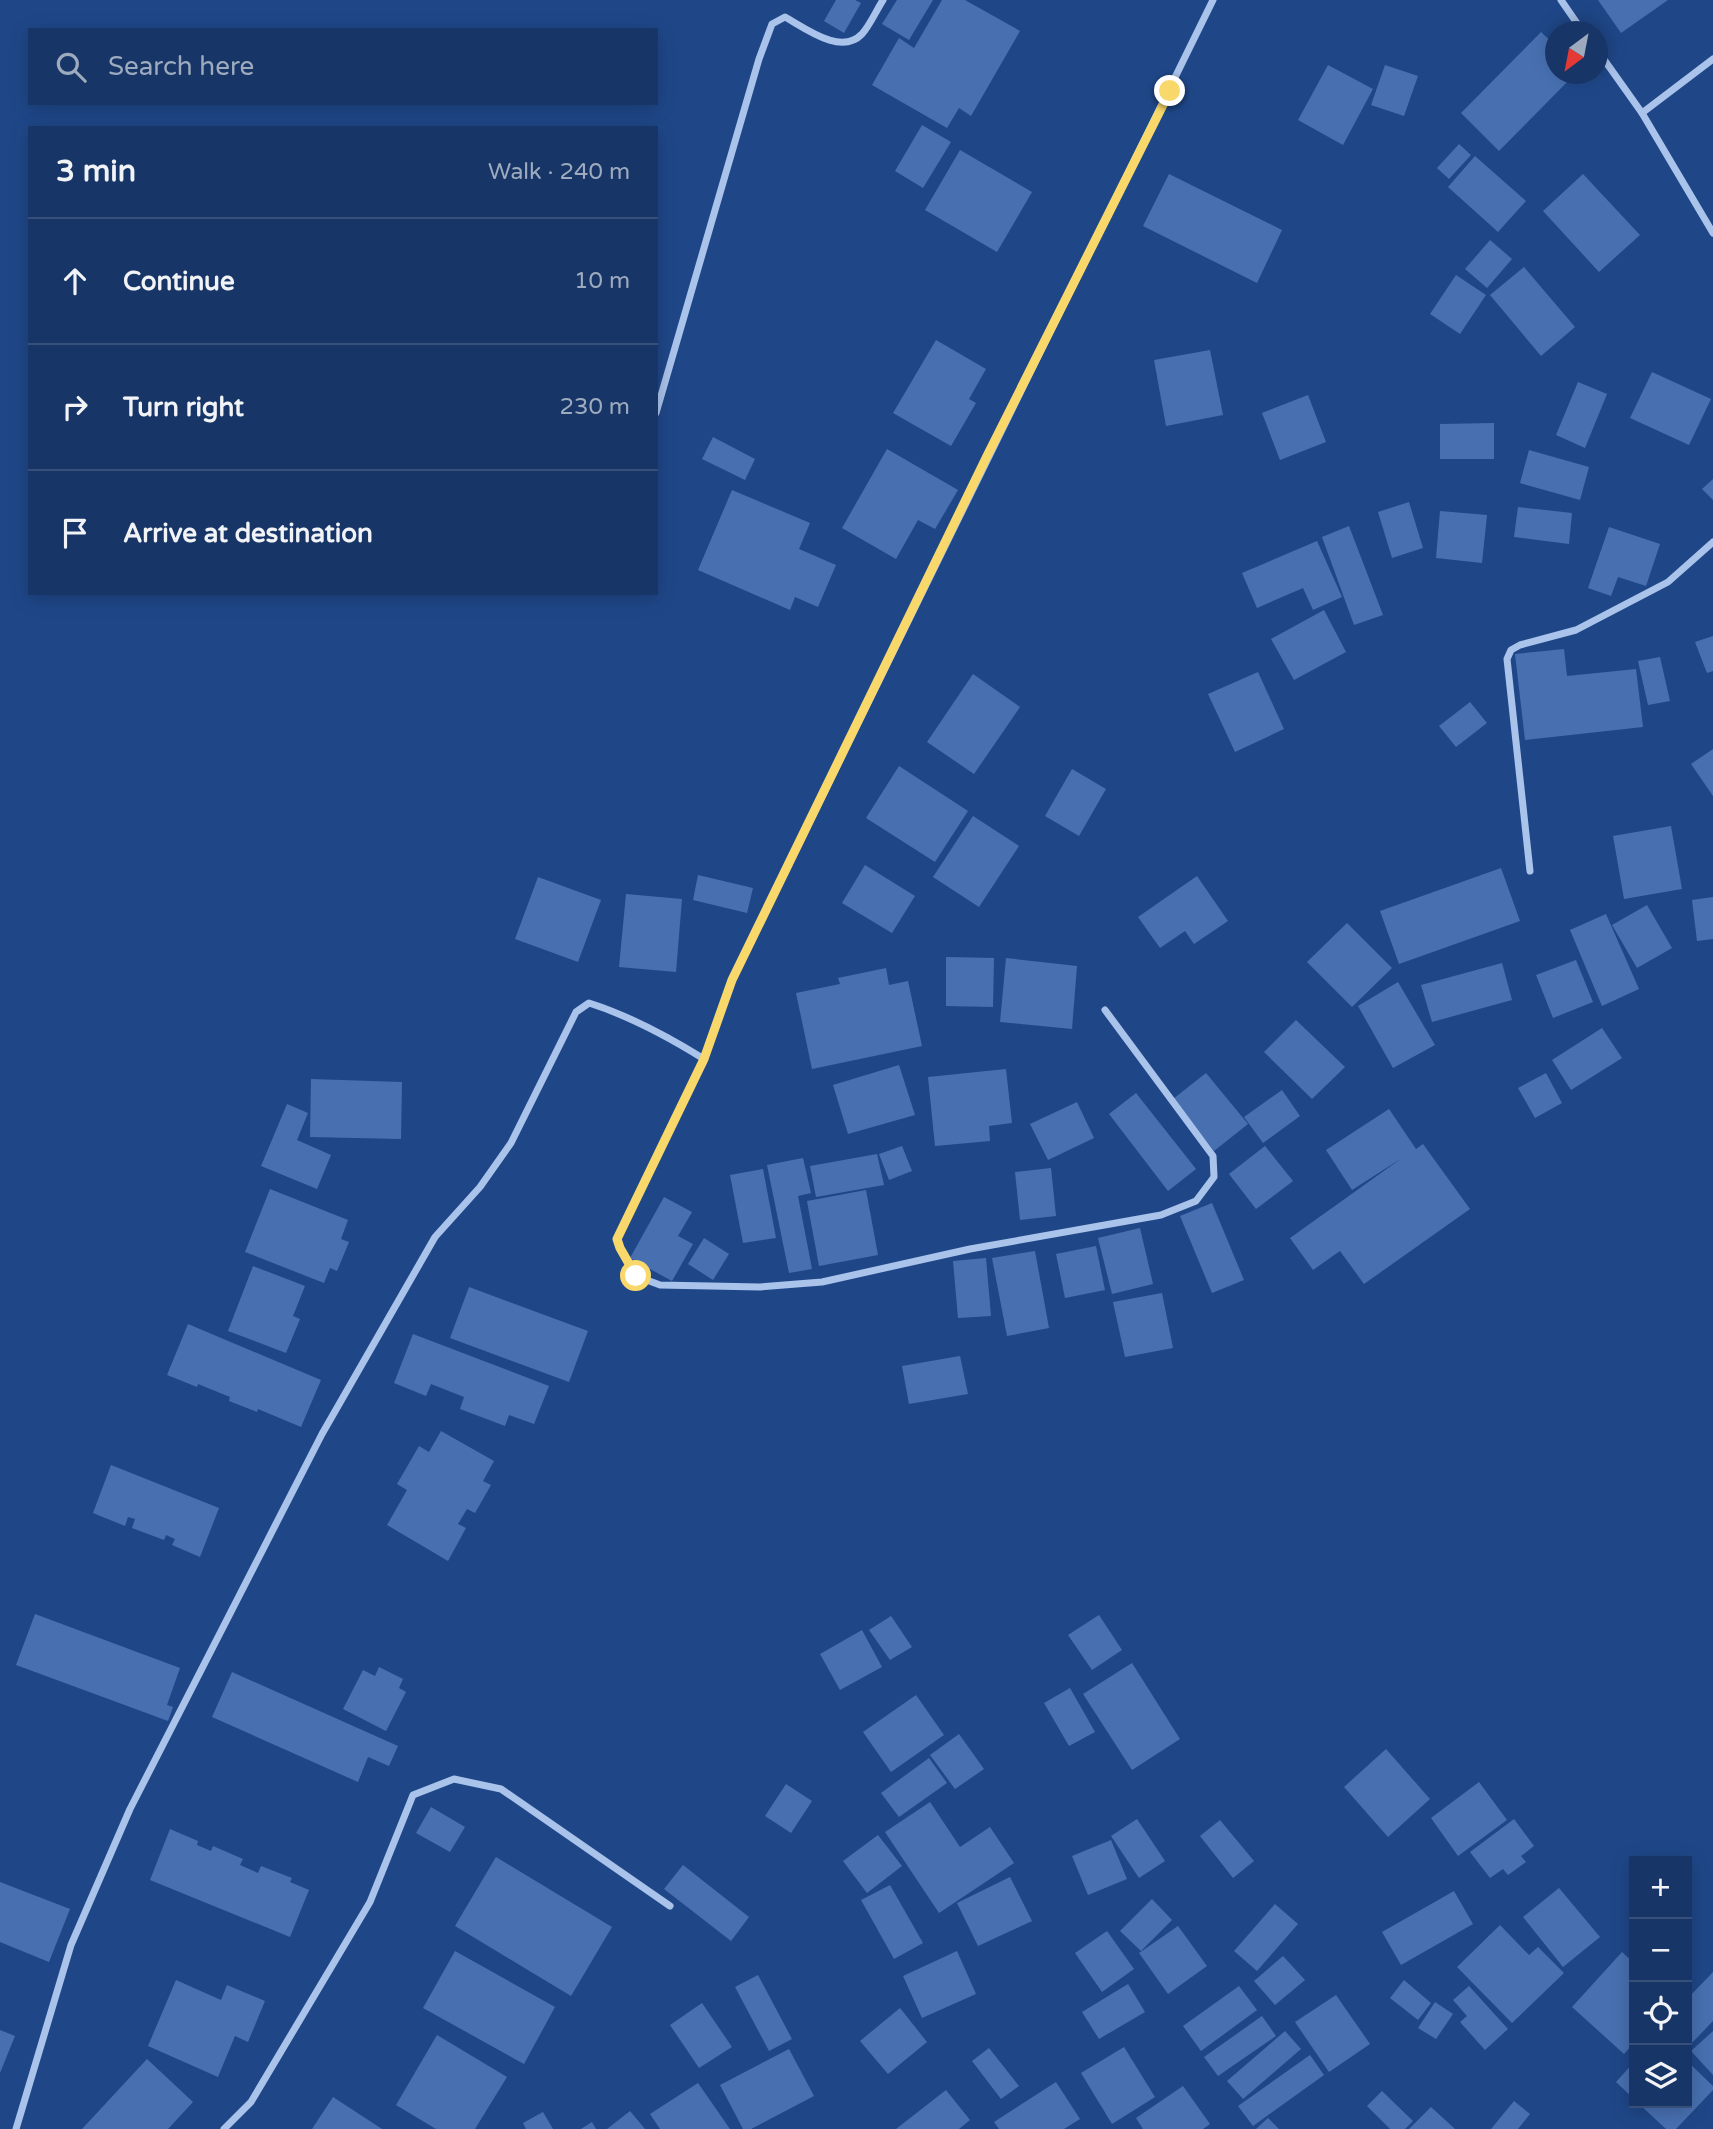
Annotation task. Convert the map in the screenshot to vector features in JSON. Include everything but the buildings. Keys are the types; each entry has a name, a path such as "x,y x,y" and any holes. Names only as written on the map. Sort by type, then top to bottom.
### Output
{"street":[{"path":"658,406 758,59 772,24 785,17 827,40 846,43 861,35 883,0"},
{"path":"1105,1010 1213,1156 1214,1177 1196,1201 1161,1215 970,1249 822,1282 760,1287 660,1285 636,1276 620,1248 617,1239 704,1059 732,980 1213,0"},
{"path":"1561,0 1576,21"},
{"path":"1642,113 1713,59"},
{"path":"1608,65 1642,113 1713,233"},
{"path":"1530,871 1507,659 1511,650 1520,645 1576,630 1668,582 1713,542"},
{"path":"16,2129 71,1945 130,1809 322,1434 435,1237 480,1187 511,1143 576,1012 589,1003 604,1008 662,1033 704,1059"},
{"path":"224,2129 251,2102 370,1902 413,1795 454,1779 501,1789 670,1906"}],"route":[{"path":"636,1276 617,1239 704,1059 732,980 987,456 1170,91"}]}
